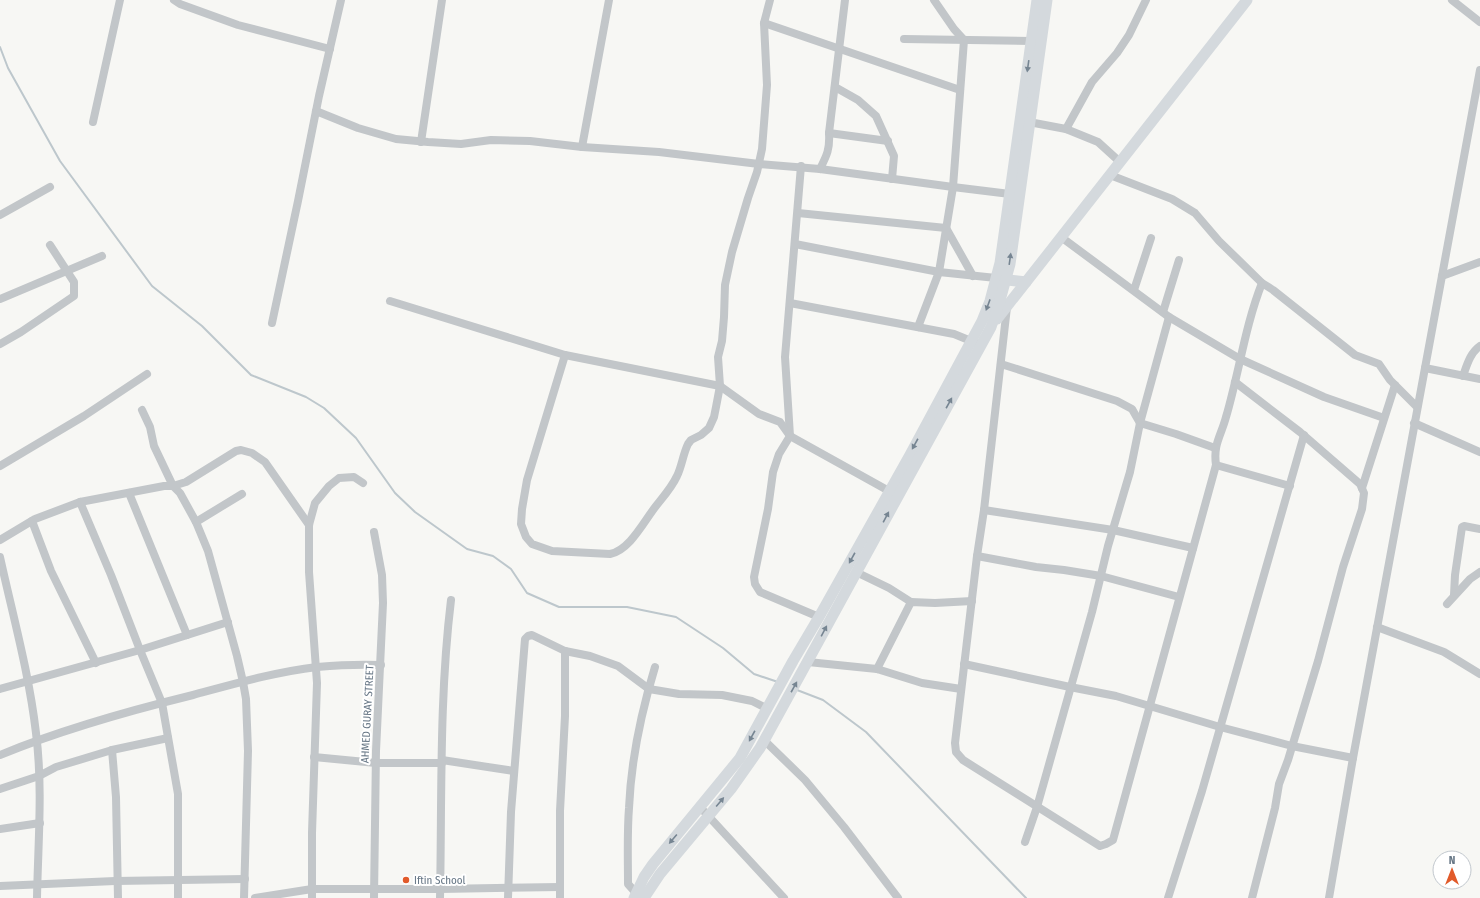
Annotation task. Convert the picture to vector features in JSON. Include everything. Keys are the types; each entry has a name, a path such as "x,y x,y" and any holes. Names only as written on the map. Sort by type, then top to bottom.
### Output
{"main road":[{"path":"638,896 660,874 709,815 746,768 764,740 856,572 976,343 982,321 990,301 1002,279 1000,263 1037,0"},
{"path":"991,327 1002,279 1029,122 1047,0"},
{"path":"638,896 644,877 653,864 740,758 889,491 976,343 1007,307 1247,0"},
{"path":"1002,279 1026,282"}],"street":[{"path":"93,122 120,0"},
{"path":"174,0 180,4 238,25 330,49"},
{"path":"272,323 316,111 341,0"},
{"path":"421,142 442,0"},
{"path":"582,147 609,0"},
{"path":"565,355 527,480 521,524 526,537 532,544 552,551 610,554 621,549 637,532 678,475 688,444 691,440 701,435 709,428 714,417 720,386 718,357 722,341 725,285 734,245 759,164 762,149 767,85 764,23 770,0"},
{"path":"820,168 828,154 830,144 845,0"},
{"path":"918,327 939,272 953,187 964,40 954,29 934,0"},
{"path":"1066,129 1092,82 1117,53 1129,36 1146,0"},
{"path":"1452,0 1480,22"},
{"path":"764,23 960,90"},
{"path":"904,39 1032,41"},
{"path":"1329,898 1414,423 1480,70"},
{"path":"835,88 858,100 876,116 894,156 892,179"},
{"path":"316,111 366,131 396,139 421,142 461,144 491,140 530,141 582,147 659,152 759,164 820,168 1010,194"},
{"path":"1029,122 1066,129 1098,142 1120,162"},
{"path":"830,133 888,141"},
{"path":"801,166 796,244 785,357 790,436 779,454 773,472 768,509 754,576 755,584 760,592 819,617"},
{"path":"1110,175 1172,199 1195,212 1219,241 1262,283 1355,355 1379,364 1390,380 1417,407"},
{"path":"0,215 50,187"},
{"path":"798,212 946,228"},
{"path":"946,228 974,276"},
{"path":"1061,237 1166,315 1240,359 1324,397 1384,418"},
{"path":"1134,290 1151,238"},
{"path":"796,244 939,272 1002,279"},
{"path":"0,344 21,332 74,296 74,282 50,245"},
{"path":"0,299 102,256"},
{"path":"1025,842 1037,806 1130,472 1140,423 1179,260"},
{"path":"1442,276 1480,262"},
{"path":"1007,307 984,510 961,689 955,743 956,752 969,764 1100,846 1113,840 1216,464 1215,448 1226,418 1240,359 1262,283"},
{"path":"390,301 565,355 720,386 759,414 780,422 790,436 889,491"},
{"path":"790,303 954,334 976,343"},
{"path":"1463,376 1472,355 1480,346"},
{"path":"1001,364 1117,401 1132,409 1140,423 1215,448"},
{"path":"1425,368 1480,379"},
{"path":"0,466 84,416 147,374"},
{"path":"1235,382 1304,435 1360,484 1364,493 1362,509 1343,567 1318,661 1279,784 1275,808 1252,898"},
{"path":"1362,488 1396,385"},
{"path":"142,410 150,427 154,446 173,486 180,493 196,522 208,551 243,682 246,699 248,751 244,898"},
{"path":"1414,423 1480,452"},
{"path":"1168,898 1202,791 1304,435"},
{"path":"0,540 32,520 80,502 164,486 173,486 186,482 236,451 241,450 252,453 264,462 309,525"},
{"path":"1216,464 1290,486"},
{"path":"312,898 312,833 317,683 309,572 309,525 315,503 329,486 339,478 354,477 363,482"},
{"path":"129,493 187,636"},
{"path":"196,522 242,494"},
{"path":"80,502 162,703 178,794 178,898"},
{"path":"984,510 1113,530 1193,548"},
{"path":"32,520 50,571 96,663"},
{"path":"1454,595 1455,575 1462,527 1464,526 1480,530"},
{"name":"AHMED GURAY STREET","path":"374,532 382,575 383,603 376,762 374,898"},
{"path":"977,556 1036,567 1101,576 1179,597"},
{"path":"0,557 22,648 37,740 40,823 37,898"},
{"path":"856,572 889,588 911,602 934,603 972,601"},
{"path":"1447,604 1470,578 1480,572"},
{"path":"440,898 442,761 447,632 451,600"},
{"path":"876,669 911,602"},
{"path":"0,689 28,680 96,663 187,636 228,622"},
{"path":"1377,627 1444,652 1480,674"},
{"path":"508,898 514,772 525,639 528,636 532,635 565,651 590,656 618,666 649,689 679,694 722,695 770,706"},
{"path":"560,898 560,811 565,716 565,651"},
{"path":"0,755 37,740 93,721 243,682 316,667 352,664 381,665"},
{"path":"806,664 876,669 922,683 961,689"},
{"path":"964,664 1070,688 1116,696 1220,727 1292,746 1353,758"},
{"path":"638,896 628,884 628,808 633,767 645,702 655,667"},
{"path":"0,789 39,776 56,767 112,750 168,738"},
{"path":"764,740 805,780 844,827 898,898"},
{"path":"112,750 116,797 118,898"},
{"path":"314,757 376,762 442,761 514,772"},
{"path":"700,807 784,898"},
{"path":"0,829 40,823"},
{"path":"0,886 118,881 245,879"},
{"path":"255,898 312,889 560,887"}],"waterway":[{"path":"0,47 8,68 60,161 152,286 202,326 251,375 306,397 324,408 356,438 395,493 415,512 467,549 493,556 511,569 527,593 559,607 627,607 676,617 723,648 754,674 778,682"},
{"path":"797,690 823,700 866,732 1026,898"}],"place":[{"name":"Iftin School","path":"406,880"}]}
